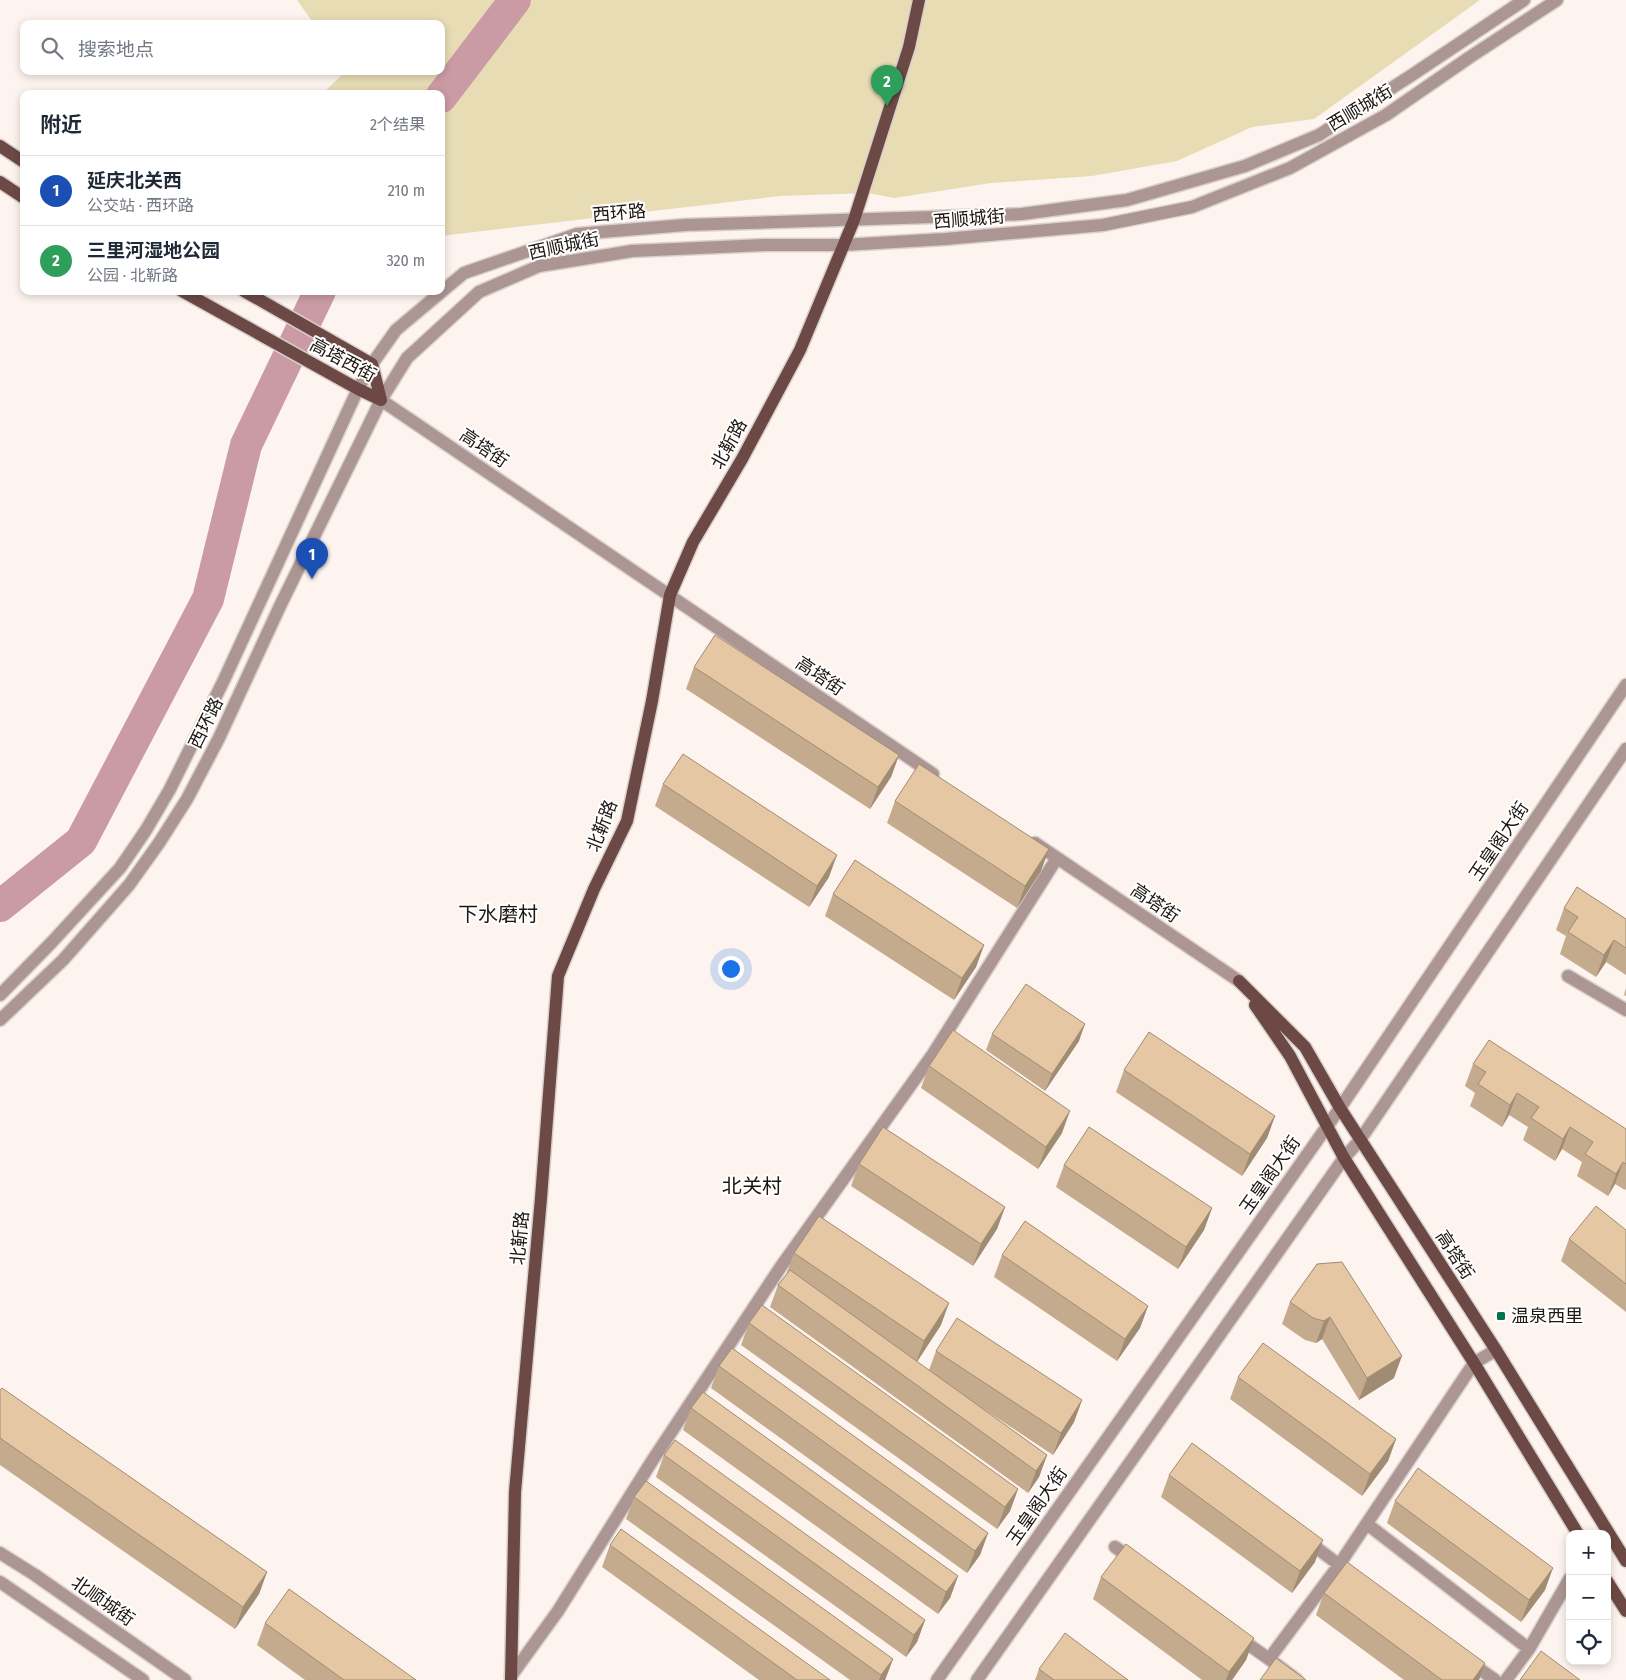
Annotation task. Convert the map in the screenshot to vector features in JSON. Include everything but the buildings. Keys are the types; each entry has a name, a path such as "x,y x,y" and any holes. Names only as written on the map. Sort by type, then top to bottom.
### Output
{"main road":[{"name":"北靳路","path":"511,1678 515,1492 558,976 594,889 627,821 652,701 670,595 693,542 742,458 800,350 854,220 909,47 919,0"},
{"path":"0,146 20,159"},
{"path":"0,182 20,195"},
{"name":"高塔西街","path":"189,295 381,400"},
{"name":"高塔西街","path":"251,295 372,364 381,400"},
{"name":"高塔街","path":"1239,981 1305,1047 1340,1108 1496,1350 1606,1530"},
{"name":"高塔街","path":"1239,981 1290,1056 1344,1158 1474,1363 1576,1530"},
{"name":"高塔街","path":"1611,1538 1626,1561"},
{"path":"1611,1587 1626,1611"}],"street":[{"name":"西顺城街","path":"854,220 1022,214 1127,200 1245,166 1319,135 1524,0"},
{"name":"西顺城街","path":"381,400 407,358 480,292 539,266 632,251 764,245 843,246 1103,225 1192,207 1290,168 1386,115 1470,57 1558,0"},
{"name":"西环路","path":"445,289 464,273 577,234 685,225 854,220"},
{"name":"西环路","path":"0,995 120,868 146,830 170,789 223,682 358,389 372,364 396,330 438,295"},
{"name":"西环路","path":"0,1020 63,960 130,885 187,799 381,400"},
{"name":"高塔街","path":"381,400 946,783"},
{"name":"玉皇阁大街","path":"937,1680 1340,1108 1626,685"},
{"path":"977,1680 1344,1158 1360,1140 1626,749"},
{"name":"高塔街","path":"1025,837 1239,981"},
{"path":"511,1678 558,1611 652,1462 782,1265 933,1054 1057,858"},
{"path":"1568,976 1626,1010"},
{"path":"1269,1660 1339,1565 1474,1363 1496,1350"},
{"path":"1367,1524 1529,1649"},
{"path":"1293,1530 1355,1576"},
{"path":"1115,1546 1146,1569"},
{"name":"北顺城街","path":"0,1553 35,1575 185,1680"},
{"path":"0,1582 143,1680"},
{"path":"1506,1680 1529,1649 1566,1585"},
{"path":"1230,1631 1296,1680"},
{"path":"1456,1651 1495,1680"}],"shaded area":[{"path":"297,0 1480,0 1314,119 1252,127 1177,161 1092,176 991,183 894,198 868,193 780,196 445,236 445,90 326,90 342,75 445,75 445,20 311,20"}],"waterway":[{"path":"445,92 515,0"},
{"path":"0,906 81,841 208,599 246,445 318,295"}],"place":[{"name":"三里河湿地公园","path":"887,106"},
{"name":"延庆北关西","path":"312,579"},
{"name":"温泉西里","path":"1501,1316"}],"district":[{"name":"下水磨村","path":"498,914"},
{"name":"北关村","path":"752,1186"}]}
